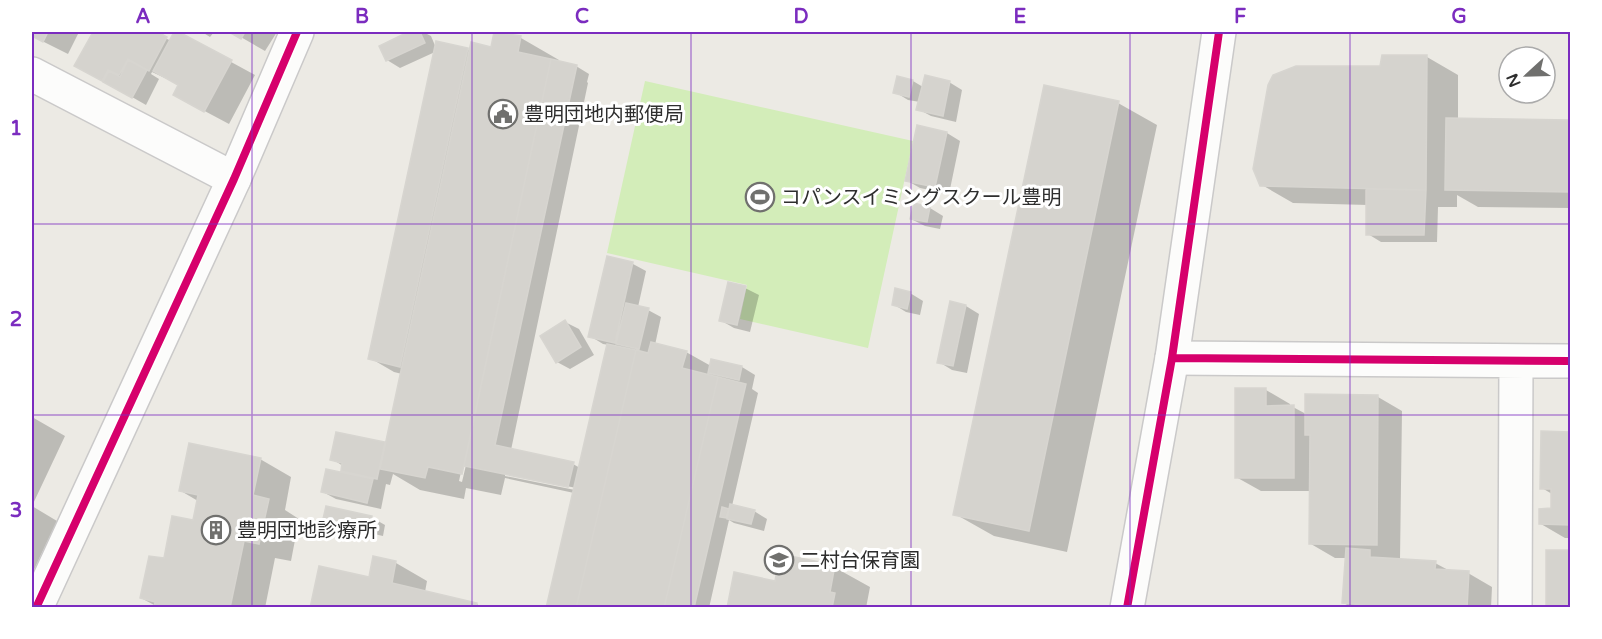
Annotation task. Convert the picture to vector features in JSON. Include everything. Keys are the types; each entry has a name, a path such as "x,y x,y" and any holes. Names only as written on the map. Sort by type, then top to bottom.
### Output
{"street":[{"path":"36,608 234,179 297,32"},
{"path":"1127,608 1172,358 1219,32"},
{"path":"32,74 234,179"},
{"path":"1172,358 1570,361"},
{"path":"1515,608 1516,361"}],"green space":[{"name":"コパンスイミングスクール豊明","path":"645,81 913,141 868,348 740,319 747,285 607,253"}],"building":[{"path":"32,32 48,32 43,42 32,36"},
{"path":"93,32 158,32 167,37 149,71 128,59 119,75 108,70 102,81 74,66"},
{"path":"174,32 179,32 232,60 204,112 173,95 178,85 153,71"},
{"path":"229,32 245,32 241,39"},
{"path":"408,32 420,32 425,43 386,61 379,46"},
{"path":"494,32 521,36 518,52 551,59 462,474 428,467 425,478 380,469 471,42 491,47"},
{"path":"436,41 468,48 400,367 368,359"},
{"path":"1382,55 1427,55 1426,190 1260,186 1253,169 1268,85 1273,75 1296,66 1380,66"},
{"path":"551,59 577,65 495,445 574,462 568,487 464,466"},
{"path":"128,60 147,70 132,98 103,82 109,71 120,77"},
{"path":"925,75 950,81 943,116 916,110"},
{"path":"897,76 913,80 909,97 893,93"},
{"path":"1044,85 1119,101 1029,531 953,515"},
{"path":"1446,118 1570,120 1570,192 1445,190"},
{"path":"917,125 947,132 935,187 905,181"},
{"path":"1366,189 1426,190 1424,235 1366,235"},
{"path":"914,203 930,207 927,222 910,219"},
{"path":"607,256 633,262 615,343 588,337"},
{"path":"728,282 746,286 737,325 719,321"},
{"path":"895,288 911,292 907,309 892,305"},
{"path":"950,301 966,305 953,366 937,363"},
{"path":"626,303 649,308 639,349 616,344"},
{"path":"565,320 581,347 556,363 540,336"},
{"path":"651,342 687,351 682,368 718,377 664,608 576,608 636,350 648,353"},
{"path":"607,344 636,350 576,608 546,608"},
{"path":"711,359 742,366 739,380 708,373"},
{"path":"718,377 746,384 694,608 664,608"},
{"path":"1235,388 1266,388 1266,406 1294,405 1294,478 1235,478"},
{"path":"1305,394 1378,395 1377,545 1309,544 1310,435 1305,435"},
{"path":"1541,431 1570,432 1570,525 1539,524 1539,509 1551,508 1551,489 1540,489"},
{"path":"336,432 385,442 377,479 341,471 342,463 330,460"},
{"name":"豊明団地診療所","path":"189,443 261,458 253,495 269,499 259,544 244,541 230,608 154,608 155,602 140,598 149,556 164,558 172,516 193,520 198,495 179,491"},
{"path":"326,469 373,479 367,503 321,492"},
{"path":"730,504 755,510 751,524 727,519"},
{"path":"326,506 372,516 369,529 323,519"},
{"path":"722,507 729,509 726,518 720,517"},
{"path":"1346,548 1370,550 1370,557 1436,561 1435,569 1469,571 1467,608 1382,606 1382,608 1364,608 1364,605 1342,603"},
{"path":"1546,550 1570,550 1570,608 1546,606"},
{"path":"780,554 835,565 830,592 835,593 832,608 727,608 734,572 775,581"},
{"path":"373,556 396,561 392,583 477,603 476,608 310,608 319,566 369,577"}],"cycle path":[{"path":"36,608 234,179 297,32"},
{"path":"1127,608 1172,358 1219,32"},
{"path":"1172,358 1570,361"}],"place":[{"name":"豊明団地内郵便局","path":"503,114"},
{"name":"コパンスイミングスクール豊明","path":"760,197"},
{"name":"豊明団地診療所","path":"216,530"},
{"name":"二村台保育園","path":"779,560"}]}
